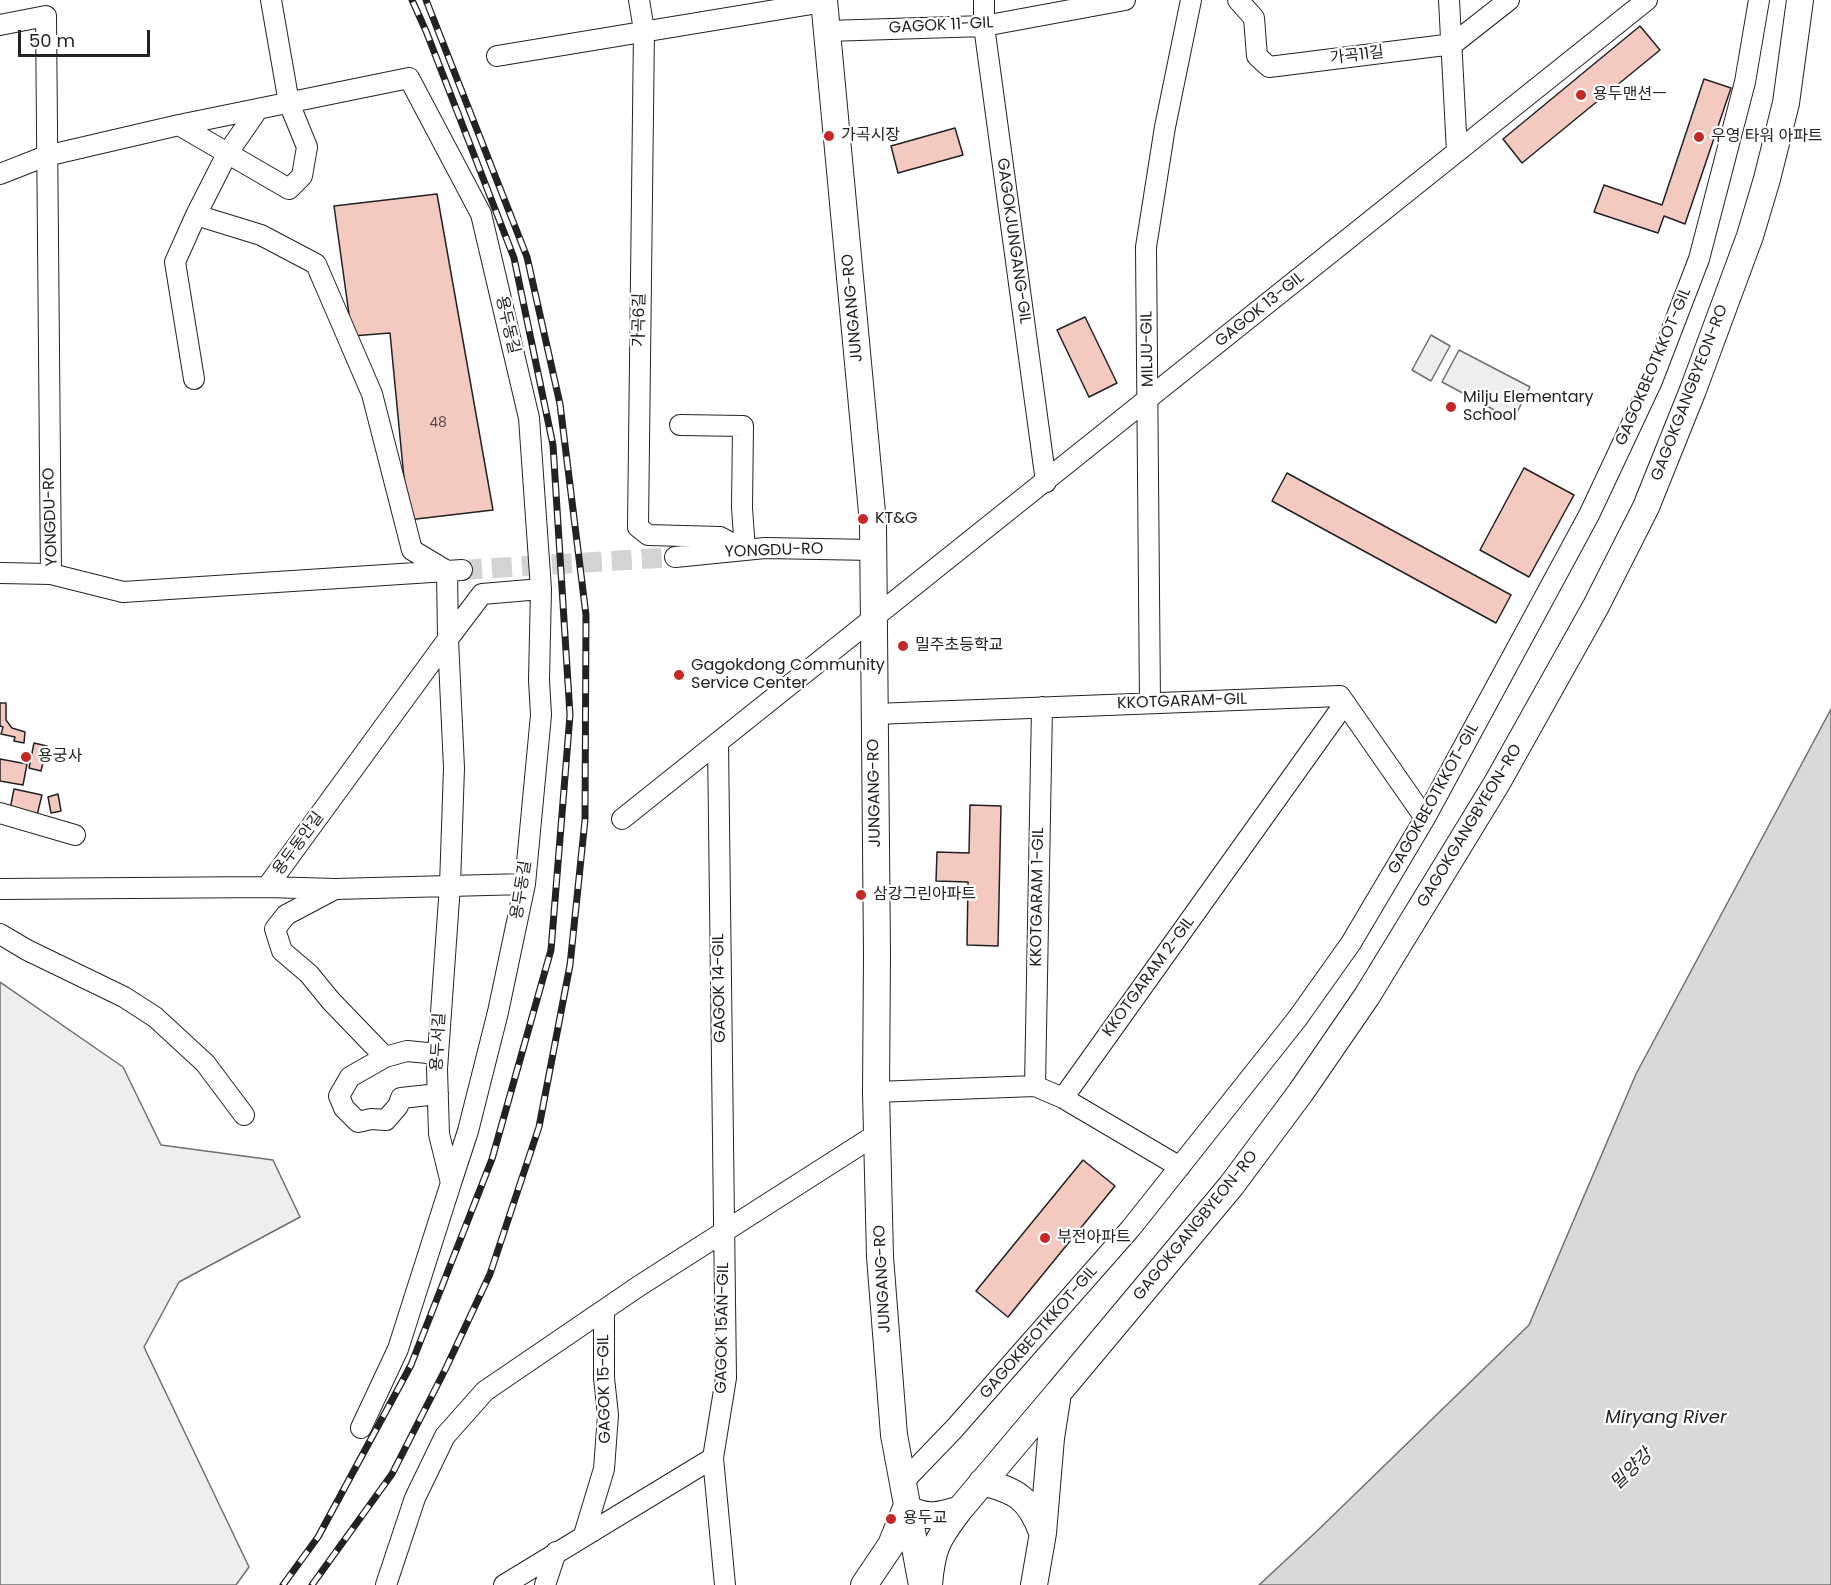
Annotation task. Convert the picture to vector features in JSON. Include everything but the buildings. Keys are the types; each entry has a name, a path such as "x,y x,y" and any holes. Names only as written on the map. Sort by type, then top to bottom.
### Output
{"main road":[{"name":"GAGOKGANGBYEON-RO","path":"929,1585 934,1549 940,1536 960,1509 1231,1186 1354,1016 1497,783 1596,606 1646,507 1693,390 1750,236 1786,103 1800,0"},
{"name":"JUNGANG-RO","path":"824,1 873,523 876,1092 880,1257 894,1435 922,1585"},
{"path":"1034,1585 1058,1393"},
{"path":"982,1482 1006,1489 1027,1503 1034,1512 1042,1533"},
{"path":"869,1580 899,1530 906,1508 919,1515 930,1516 960,1509"}],"street":[{"path":"178,125 289,189 302,176 307,147 289,103 271,0"},
{"name":"가곡6길","path":"639,0 644,30 638,527 648,536 720,537 745,550"},
{"name":"GAGOKJUNGANG-GIL","path":"984,0 984,26 1046,482"},
{"name":"GAGOK 11-GIL","path":"828,31 984,26 1125,0"},
{"name":"MILJU-GIL","path":"1150,703 1146,247 1165,127 1191,0"},
{"name":"가곡11길","path":"1238,0 1254,18 1257,56 1269,67 1453,44"},
{"path":"1449,0 1457,152"},
{"path":"1453,44 1509,0"},
{"name":"GAGOK 13-GIL","path":"873,620 1647,0"},
{"name":"GAGOKBEOTKKOT-GIL","path":"902,1483 954,1430 1131,1228 1297,1019 1351,943 1425,818 1589,516 1652,381 1699,259 1745,82 1759,0"},
{"path":"497,56 824,1"},
{"name":"YONGDU-RO","path":"0,25 46,16 51,573 123,592 455,570"},
{"name":"용두동길","path":"289,103 409,78 481,214 529,418 541,589 539,680 541,715 525,884 498,1012 468,1131 451,1183"},
{"path":"0,174 46,156 178,125 289,103"},
{"path":"194,380 175,262 227,154 258,109"},
{"path":"196,215 261,235 316,264 372,394 412,550 455,570 448,639"},
{"path":"680,425 743,426 742,508 745,550"},
{"name":"YONGDU-RO","path":"675,557 765,548 873,550"},
{"path":"0,573 51,573"},
{"path":"448,639 482,594 541,589"},
{"path":"622,819 873,620"},
{"name":"용두서길","path":"448,639 454,768 450,885 438,1054 438,1094 439,1134 451,1183"},
{"name":"용두동안길","path":"0,890 267,887 448,639"},
{"name":"KKOTGARAM-GIL","path":"875,714 1340,696 1345,703"},
{"path":"1345,703 1425,818"},
{"name":"KKOTGARAM 2-GIL","path":"1063,1098 1345,703"},
{"name":"KKOTGARAM 1-GIL","path":"1035,1086 1042,707"},
{"name":"GAGOK 14-GIL","path":"718,743 723,1233"},
{"path":"0,813 75,835"},
{"path":"267,887 335,889 525,884"},
{"path":"335,889 286,915 275,929 282,951 309,974 332,1002 385,1057"},
{"path":"0,934 27,951 124,998 155,1017 205,1063 244,1115"},
{"path":"438,1054 407,1051 385,1057 350,1077 339,1096 344,1108 358,1122 371,1119 386,1120 398,1106 401,1098 438,1094"},
{"path":"876,1092 1035,1086 1063,1098 1180,1167"},
{"path":"386,1585 416,1498 445,1436 485,1391 639,1286 877,1134"},
{"path":"361,1428 398,1349 451,1183"},
{"name":"GAGOK 15AN-GIL","path":"723,1233 726,1378 713,1458 725,1585"},
{"name":"GAGOK 15-GIL","path":"584,1535 604,1469 608,1415 604,1378 604,1312"},
{"path":"504,1585 713,1458"},
{"path":"545,1585 556,1552"},
{"path":"849,1585 869,1580"}],"shaded area":[{"path":"1431,335 1450,346 1431,381 1412,370"},
{"path":"1459,350 1530,387 1513,420 1442,382"},
{"path":"0,982 123,1067 161,1145 273,1160 300,1217 179,1282 144,1347 249,1567 236,1585 0,1585"}],"water":[{"name":"Miryang River","path":"1831,709 1831,1585 1259,1585 1529,1325 1636,1074"}],"tunnel":[{"path":"462,570 675,557"}],"railway":[{"path":"283,1585 318,1537 411,1365 492,1159 551,950 570,715 553,445 514,258 412,0"},
{"path":"312,1585 392,1474 446,1368 490,1274 539,1127 570,965 585,820 586,615 560,404 527,257 426,0"}],"place":[{"name":"용두맨션ㅡ","path":"1581,95"},
{"name":"가곡시장","path":"829,136"},
{"name":"우영 타워 아파트","path":"1699,137"},
{"name":"Milju Elementary School","path":"1451,407"},
{"name":"KT&G","path":"863,519"},
{"name":"밀주초등학교","path":"903,646"},
{"name":"Gagokdong Community Service Center","path":"679,675"},
{"name":"용궁사","path":"26,757"},
{"name":"삼강그린아파트","path":"861,895"},
{"name":"부전아파트","path":"1045,1238"},
{"name":"용두교","path":"891,1519"}],"water label":[{"name":"밀양강","path":"1632,1470"}]}
